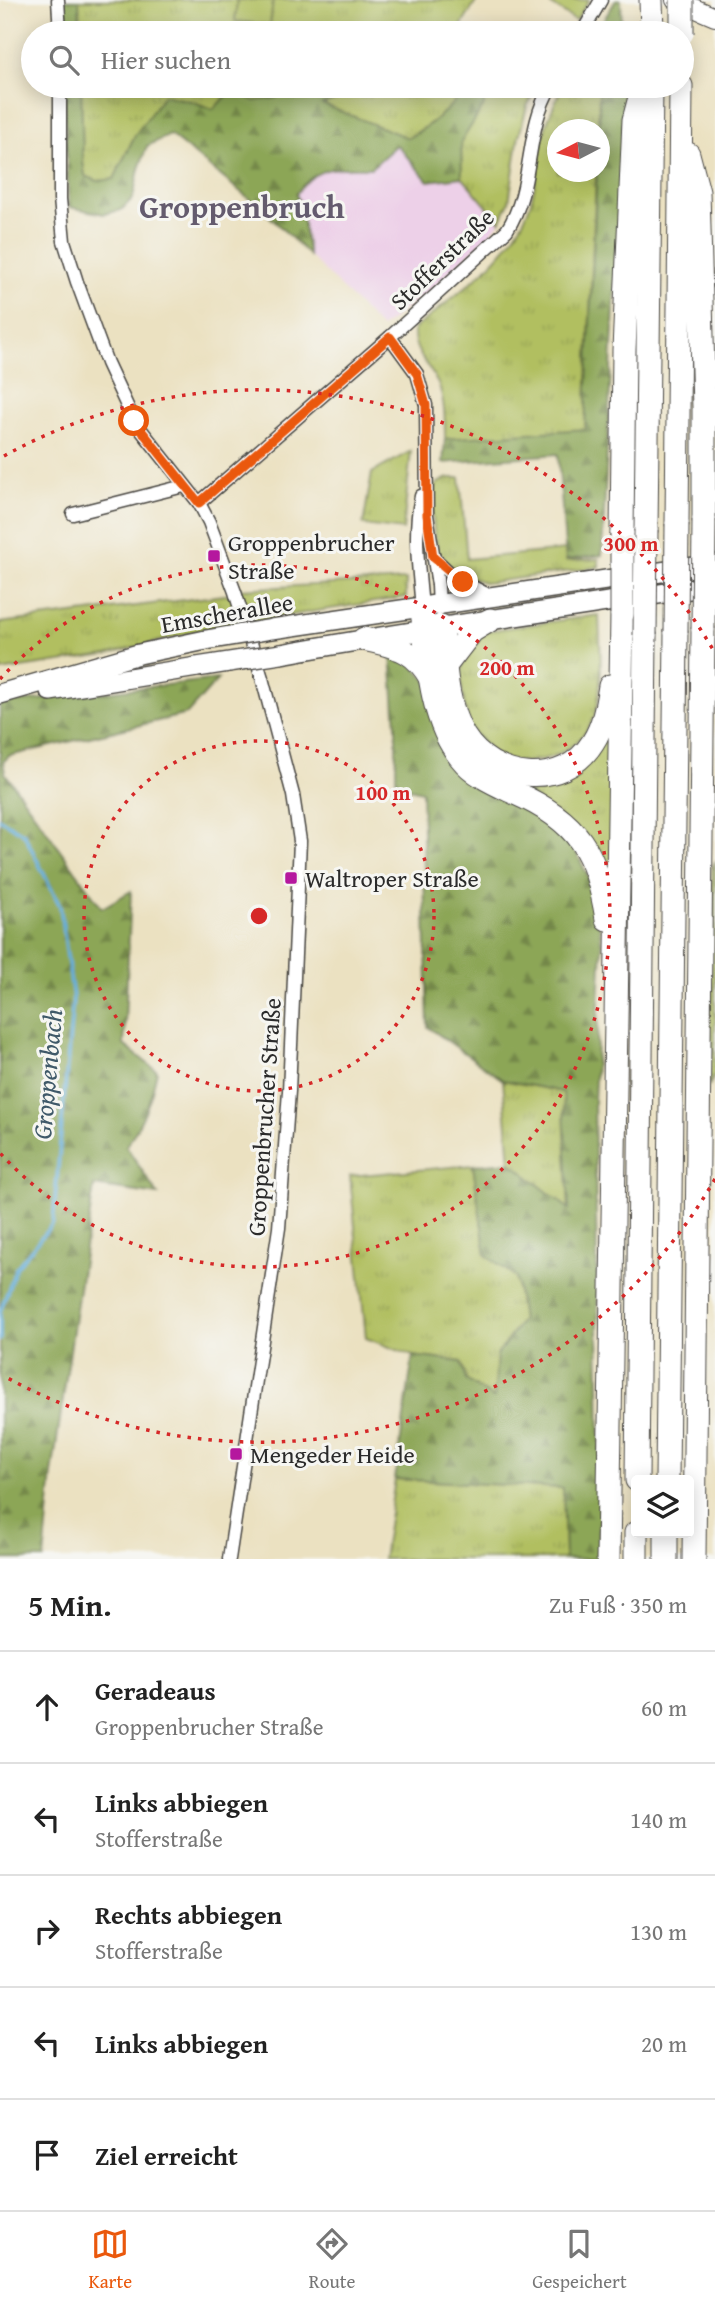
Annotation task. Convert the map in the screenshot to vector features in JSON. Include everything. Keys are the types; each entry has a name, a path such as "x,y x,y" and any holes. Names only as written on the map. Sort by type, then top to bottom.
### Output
{"highway":[{"path":"651,0 652,21"},
{"path":"682,0 682,21"},
{"path":"608,1559 624,350 634,120 640,98"},
{"path":"637,1475 651,98"},
{"path":"667,1475 681,98"},
{"path":"680,124 698,192 704,408 694,1559"},
{"path":"439,674 471,631 492,609"},
{"path":"431,618 439,674 442,727 462,760 496,784 556,815 580,839 602,890 617,985"},
{"path":"365,639 403,649 439,674 463,735 487,761 503,770 524,775 542,775 558,771 572,763 593,743 607,707 620,637"},
{"path":"702,797 715,857"},
{"path":"699,1190 715,1101"},
{"path":"636,1538 636,1559"},
{"path":"666,1538 666,1559"}],"main road":[{"path":"675,0 715,17"},
{"name":"Emscherallee","path":"492,609 715,565"},
{"name":"Emscherallee","path":"0,694 150,651 206,639 272,629 431,618 715,585"},
{"name":"Emscherallee","path":"0,694 29,694 281,654 365,639 431,618"}],"street":[{"path":"58,0 59,21"},
{"path":"589,21 601,0"},
{"name":"Groppenbrucher Straße","path":"60,98 61,199 67,251 121,396 134,421 199,503 223,556 261,675 293,795 300,841 289,1091 279,1228 229,1559"},
{"name":"Stofferstraße","path":"199,503 390,337 483,253 512,222 523,194 539,110 545,98"},
{"name":"Stofferstraße","path":"390,337 417,374 426,405 427,515 438,584 431,618"},
{"name":"Stofferstraße","path":"425,478 417,515 431,618"},
{"path":"73,514 184,486"},
{"path":"433,557 492,609"}],"shaded area":[{"path":"398,145 428,181 462,177 500,222 438,283 381,328 309,255 300,201 296,194 306,180 328,168 371,168"}],"green space":[{"path":"60,0 79,0 80,21 61,21"},
{"path":"79,0 237,0 235,21 80,21"},
{"path":"237,0 273,0 270,21 235,21"},
{"path":"273,0 477,0 464,21 270,21"},
{"path":"544,0 589,0 576,21"},
{"path":"616,0 621,0 622,21 603,21"},
{"path":"64,98 81,98 85,176 98,181 114,179 135,135 162,98 178,98 213,109 225,98 249,98 254,101 275,98 340,98 322,104 408,138 426,127 457,98 484,98 484,105 461,142 462,177 428,181 397,145 371,168 329,169 304,184 296,194 309,255 262,209 170,135 147,146 133,198 121,210 104,214 69,207"},
{"path":"81,98 275,98 213,109 191,101 135,135 114,180 97,181 85,176"},
{"path":"340,98 457,98 426,127 408,138 321,104"},
{"path":"484,98 532,98 518,140 509,202 500,222 462,177 461,142 484,105"},
{"path":"558,98 599,98 598,119 549,119"},
{"path":"599,98 624,98 602,555 566,560 558,454 443,463 445,439 585,429 597,182 610,182 610,119 599,119"},
{"path":"547,124 547,182 596,182 585,430 445,439 444,407 440,389 419,353 414,329 479,276 520,228 533,195"},
{"path":"411,451 403,530 363,525 372,473"},
{"path":"448,478 460,478 467,559 565,550 566,561 599,559 599,567 486,583 462,575 448,565 438,551 434,534 431,490"},
{"path":"406,580 406,597 210,628 106,655 0,671 0,623 232,594 240,589"},
{"path":"599,615 599,696 591,724 580,738 550,757 532,761 514,761 497,756 482,746 468,719 461,682 465,657 479,632"},
{"path":"391,654 410,662 568,835 595,891 602,947 594,1100 600,1442 599,1559 565,1559 563,1488 395,1479 413,1356 461,1362 466,1380 494,1399 497,1355 522,1320 516,1277 486,1255 473,1165 510,1162 569,1209 563,1092 503,1080 428,1027 422,791 396,785 396,726"},
{"path":"218,679 187,714 9,756 3,762 5,773 102,908 131,891 124,1045 157,1071 146,1110 126,1146 158,1195 94,1186 52,1474 44,1559 0,1559 0,704"},
{"path":"617,725 614,876 593,846 510,781 539,784"},
{"path":"715,862 715,1074 709,1086 712,866"},
{"path":"503,1080 564,1092 569,1210 510,1162"},
{"path":"473,1165 486,1255 516,1277 522,1320 497,1355 495,1400 466,1380 461,1362 413,1356 366,1338 350,1176"},
{"path":"395,1479 564,1488 565,1559 383,1559"}],"waterway":[{"name":"Groppenbach","path":"0,819 24,834 60,906 73,998 53,1223 16,1268 0,1312 0,1340"}],"place":[{"name":"Groppenbrucher Straße","path":"214,556"},
{"name":"Waltroper Straße","path":"291,878"},
{"name":"Mengeder Heide","path":"236,1454"}],"district":[{"name":"Groppenbruch","path":"242,206"}],"route":[{"path":"134,421 199,503 390,337 417,374 426,405 428,420 425,478 433,557 463,582"}]}
